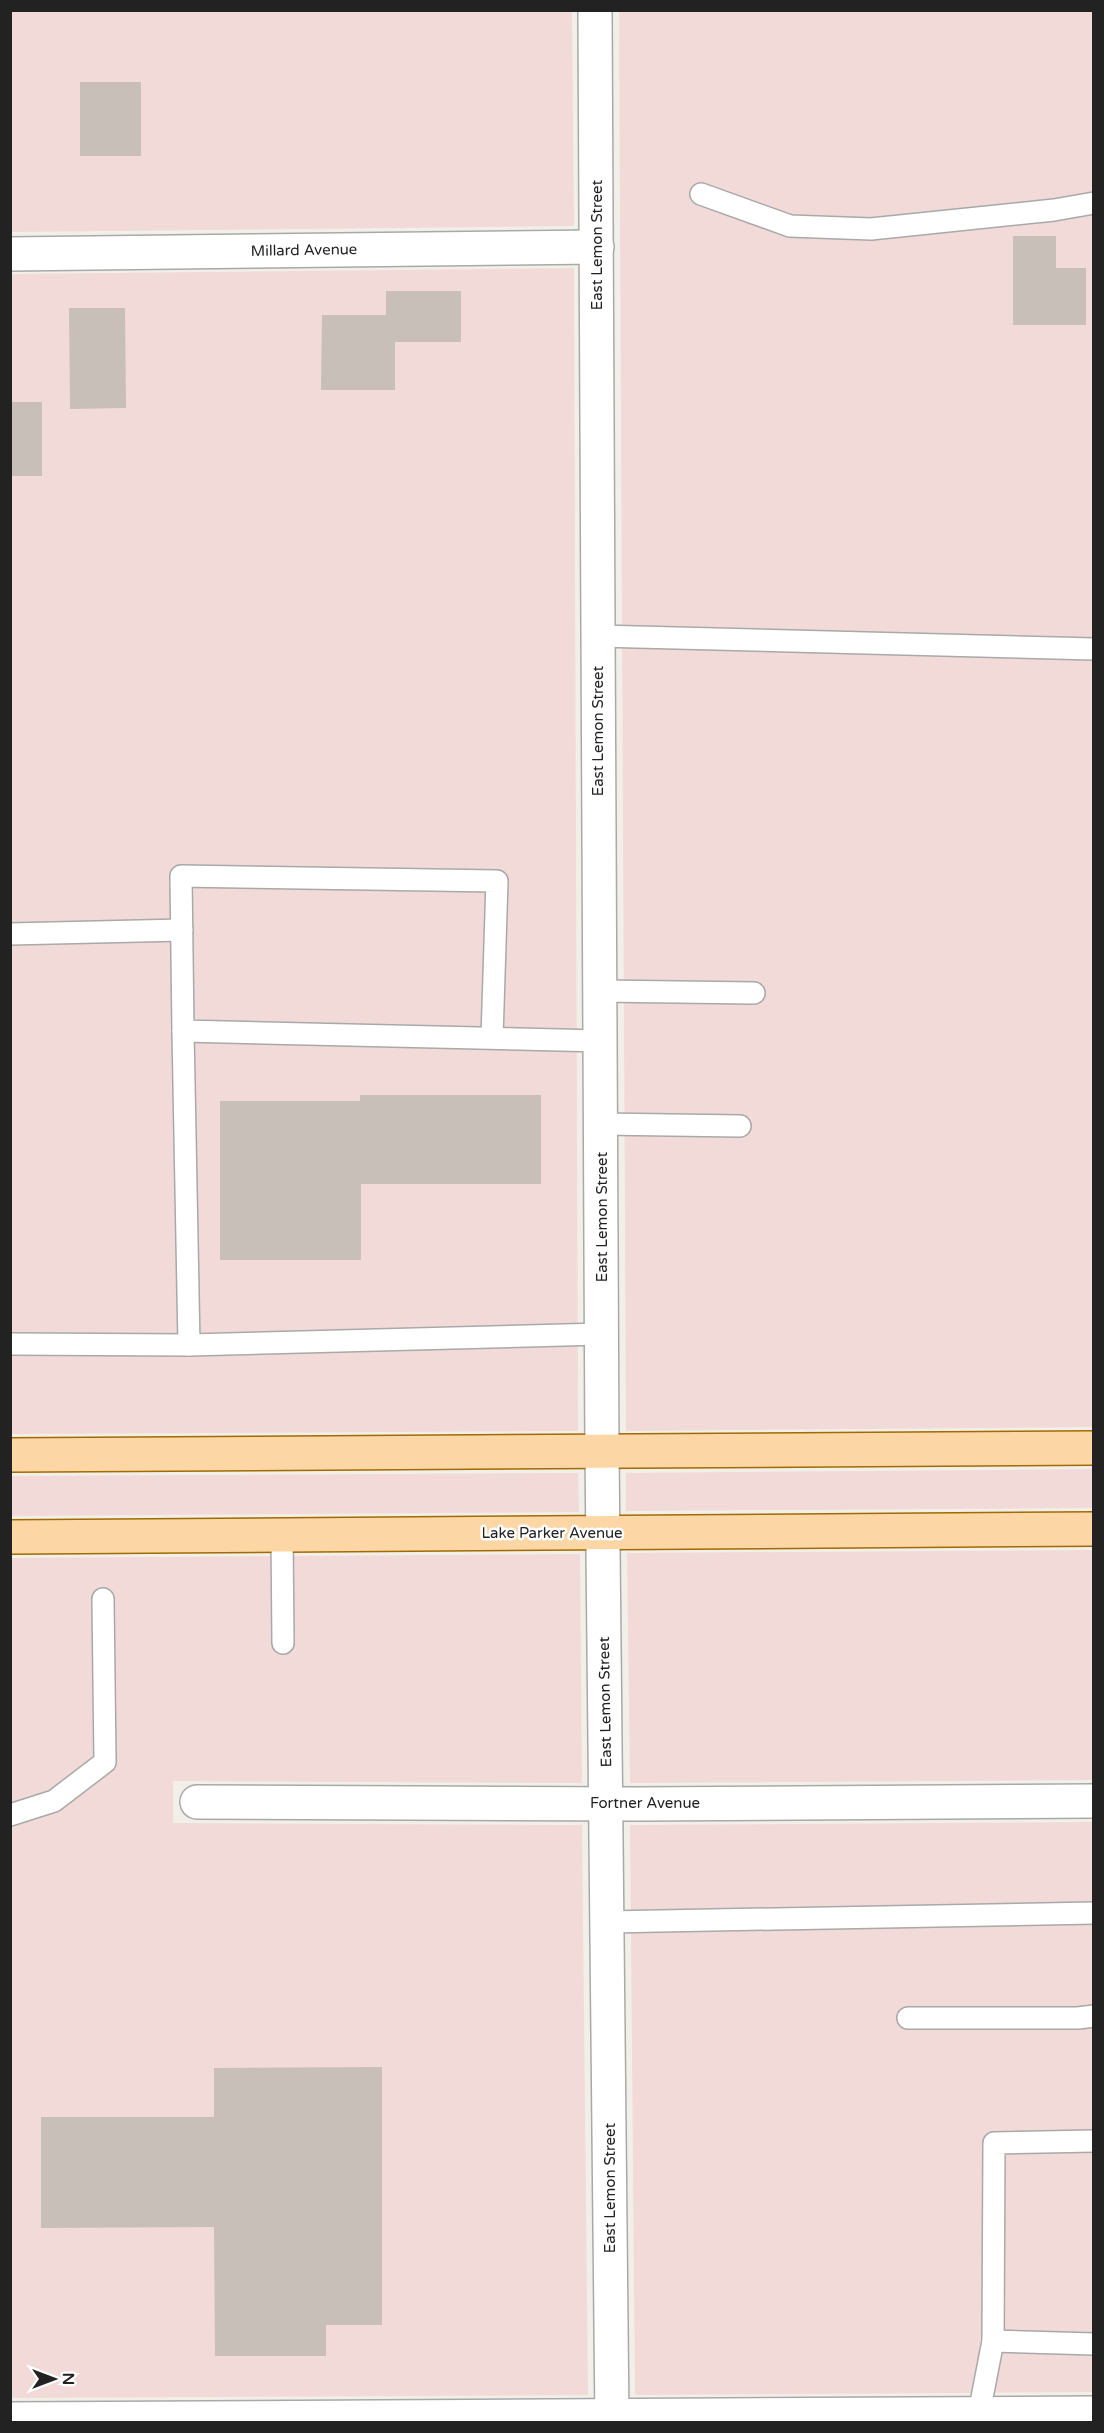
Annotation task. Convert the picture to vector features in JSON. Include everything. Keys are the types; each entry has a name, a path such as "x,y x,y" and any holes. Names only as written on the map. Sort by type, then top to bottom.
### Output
{"main road":[{"path":"10,1455 1094,1448"},
{"name":"Lake Parker Avenue","path":"10,1537 1094,1528"}],"street":[{"name":"East Lemon Street","path":"595,10 602,1452 611,2419"},
{"name":"Millard Avenue","path":"10,254 597,247"},
{"name":"Fortner Avenue","path":"197,1802 606,1804 1094,1801"},
{"path":"10,2419 112,2421 717,2419 979,2413 1094,2413"}],"lane":[{"path":"701,194 790,226 872,229 1054,210 1094,203"},
{"path":"598,636 1094,649"},
{"path":"189,1345 181,876 497,881 492,1038"},
{"path":"10,934 182,930"},
{"path":"600,991 754,993"},
{"path":"183,1031 601,1041"},
{"path":"601,1124 740,1126"},
{"path":"10,1344 189,1345 602,1334"},
{"path":"282,1535 283,1643"},
{"path":"10,1815 54,1801 105,1762 103,1599"},
{"path":"607,1922 1094,1913"},
{"path":"908,2018 1078,2018 1094,2016"},
{"path":"979,2413 993,2341 994,2143 1094,2141"},
{"path":"993,2341 1094,2344"}],"shaded area":[{"path":"10,11 572,11 574,226 11,232"},
{"path":"619,11 1093,11 1093,1427 626,1431"},
{"path":"574,268 578,1431 11,1434 10,274"},
{"path":"1093,1469 1093,1508 626,1511 626,1473"},
{"path":"578,1473 579,1512 11,1516 11,1476"},
{"path":"1093,1550 1093,1780 630,1783 627,1553"},
{"path":"580,1554 582,1783 173,1781 173,1823 582,1825 588,2395 11,2398 10,1558"},
{"path":"1093,1822 1093,2392 635,2395 630,1825"}],"building":[{"path":"80,82 141,82 141,156 80,156"},
{"path":"1013,236 1056,236 1056,268 1086,268 1086,325 1013,325"},
{"path":"386,291 461,291 461,342 395,342 395,390 321,390 322,315 386,315"},
{"path":"69,308 125,308 126,408 70,409"},
{"path":"10,402 42,402 42,476 10,476"},
{"path":"360,1095 541,1095 541,1184 361,1184 361,1260 220,1260 220,1101 360,1101"},
{"path":"382,2067 382,2325 326,2325 326,2356 215,2356 214,2227 41,2228 41,2117 214,2117 214,2068"}]}
